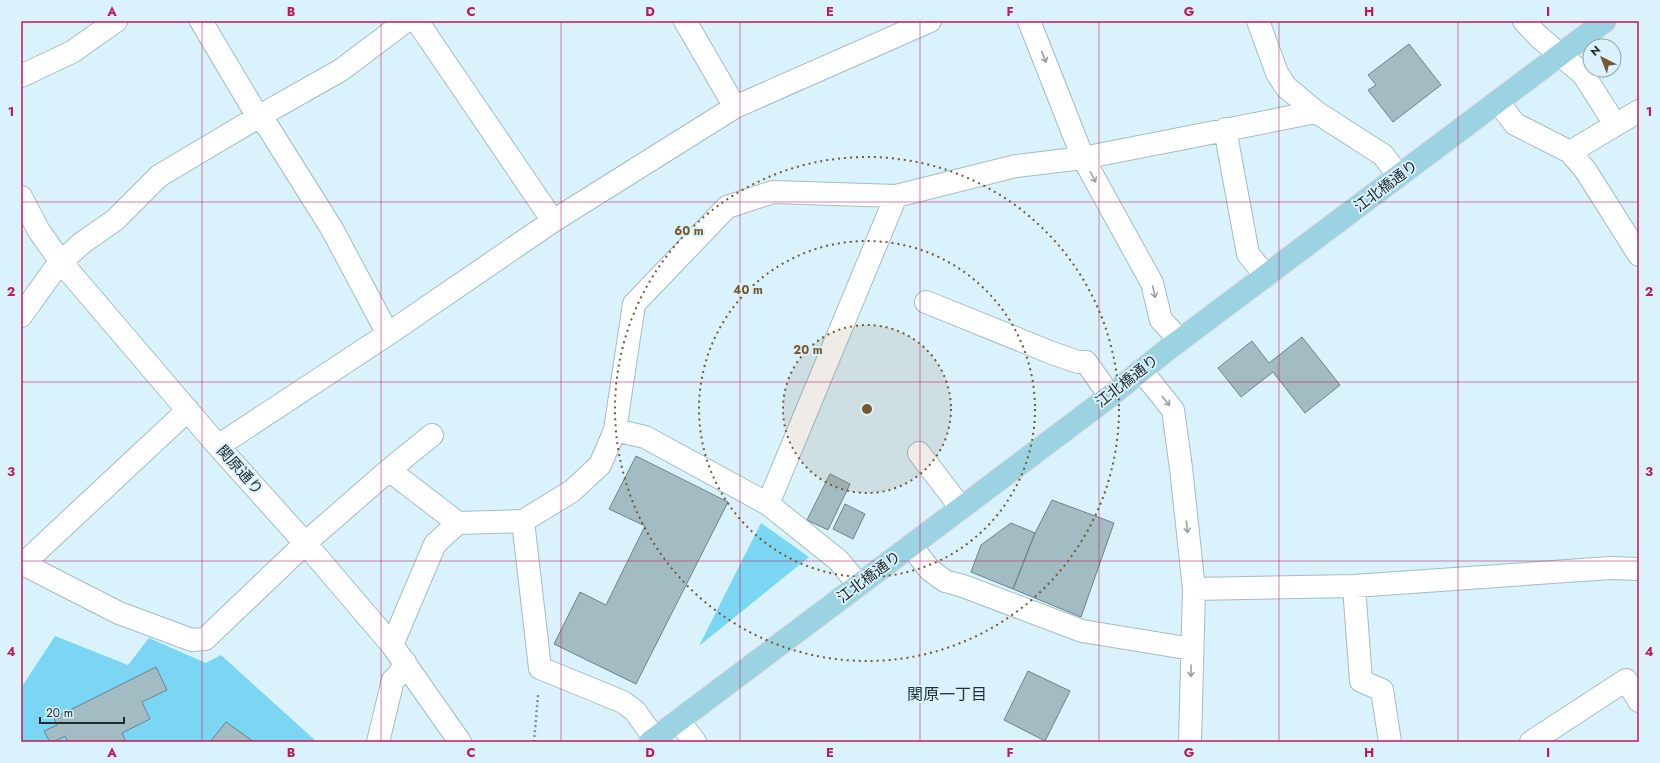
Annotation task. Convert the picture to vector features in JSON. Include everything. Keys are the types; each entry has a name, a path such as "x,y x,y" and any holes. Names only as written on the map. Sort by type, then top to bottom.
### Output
{"main road":[{"name":"江北橋通り","path":"652,740 1110,396 1180,340 1605,21"}],"street":[{"path":"21,76 72,52 116,21"},
{"path":"201,21 258,117 268,127 332,230 388,334"},
{"path":"21,316 61,262 82,243 115,220 159,176 341,70 406,21"},
{"path":"417,21 553,221"},
{"path":"685,21 735,107"},
{"path":"218,446 388,334 553,221 735,107 930,21"},
{"path":"1029,21 1083,158 1152,283 1161,320 1180,340"},
{"path":"1258,21 1277,73 1286,86 1316,112 1383,155 1399,176"},
{"path":"1524,21 1539,37 1583,74 1615,124"},
{"path":"1498,102 1514,124 1570,152 1586,171 1639,255"},
{"path":"1570,152 1639,111"},
{"path":"389,470 458,523 523,521 572,491 600,465 615,430 634,304 727,208 773,192 896,196 1016,166 1083,158 1316,112"},
{"path":"1225,129 1248,254 1266,276"},
{"path":"768,504 896,196"},
{"name":"関原通り","path":"21,197 39,231 61,262 218,446 305,543 398,653 460,742"},
{"path":"926,302 1052,353 1078,362 1086,362 1110,396"},
{"path":"1141,370 1173,410 1181,468 1194,589 1190,742"},
{"path":"188,410 22,564 119,613 192,640 206,639 305,543 432,435"},
{"path":"615,430 646,437 768,504 838,560 859,585"},
{"path":"919,453 961,508"},
{"path":"523,521 540,668 623,702 635,711 652,740"},
{"path":"378,742 393,680 399,675 398,653 435,544 458,523"},
{"path":"911,546 930,570 945,581 1030,610 1082,631 1192,649"},
{"path":"1194,589 1354,586 1610,568 1639,569"},
{"path":"1354,586 1361,681 1382,690 1390,742"},
{"path":"1531,742 1626,680 1639,701"},
{"path":"679,721 695,742"}],"path":[{"path":"534,742 540,668"}],"shaded area":[{"path":"761,523 809,557 699,646"},
{"path":"55,636 128,665 149,638 206,663 221,655 317,742 21,742 21,688"}],"building":[{"path":"1409,44 1441,85 1393,122 1368,90 1376,85 1368,75"},
{"path":"1302,337 1340,385 1305,413 1273,372 1241,397 1218,368 1252,341 1269,363"},
{"path":"636,456 728,502 636,684 554,644 580,592 606,605 645,526 609,509"},
{"path":"830,474 850,484 828,530 807,520"},
{"path":"1052,500 1114,523 1081,617 1013,589 1035,533"},
{"path":"845,504 865,514 853,539 833,529"},
{"path":"1011,523 1035,533 1013,589 971,572 981,545"},
{"path":"156,667 167,690 142,702 150,719 122,733 125,740 121,742 68,742 65,736 50,742 44,731 57,725 54,718"},
{"path":"1028,671 1070,691 1045,741 1004,720"},
{"path":"226,722 254,742 210,742"}],"district":[{"name":"関原一丁目","path":"947,694"}]}
